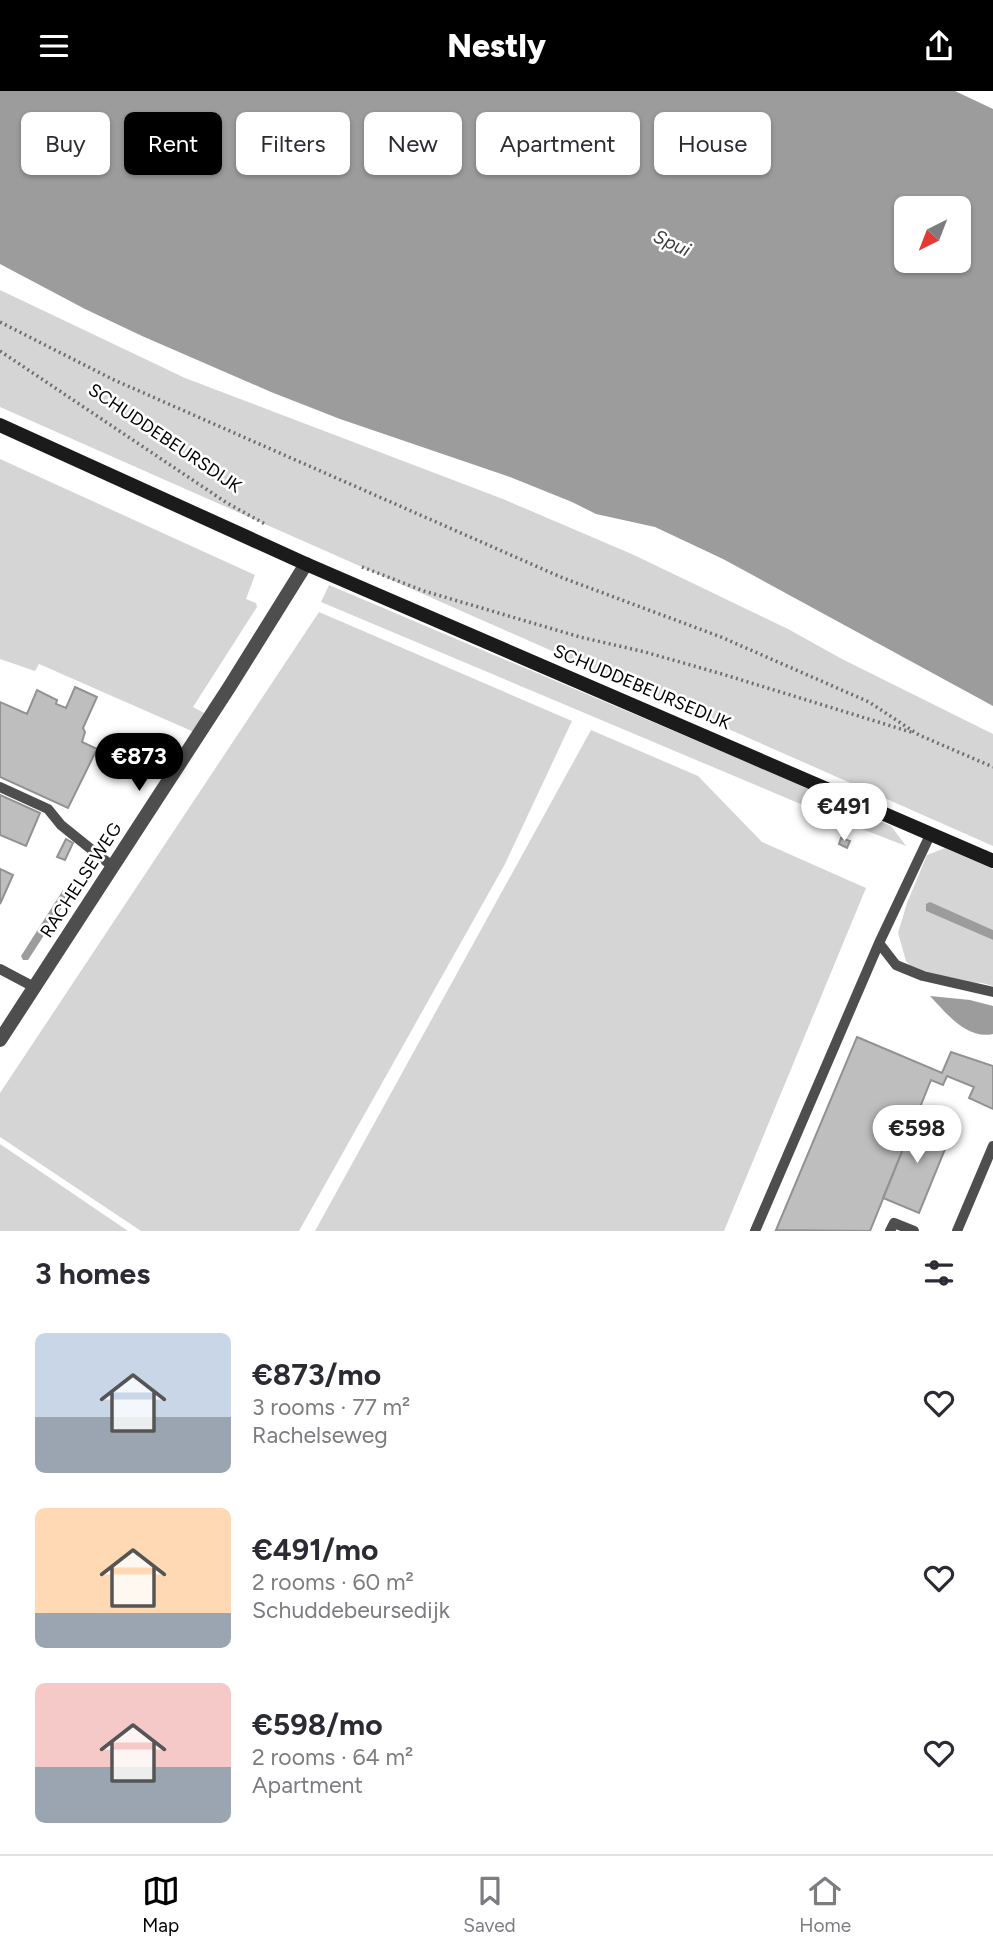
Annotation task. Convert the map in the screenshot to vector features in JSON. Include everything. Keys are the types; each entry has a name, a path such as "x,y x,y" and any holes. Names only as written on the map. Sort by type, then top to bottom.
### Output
{"street":[{"name":"SCHUDDEBEURSEDIJK","path":"0,425 306,563 993,861"},
{"name":"RACHELSEWEG","path":"0,1040 230,687 306,563"}],"lane":[{"path":"0,787 48,809 61,825 112,866"},
{"path":"755,1231 879,943 931,833"},
{"path":"879,943 895,965 923,976 993,992"},
{"path":"0,968 34,988"},
{"path":"957,1231 993,1146"},
{"path":"890,1231 894,1223 914,1231"}],"path":[{"name":"SCHUDDEBEURSDIJK","path":"0,321 112,379 334,477"},
{"name":"SCHUDDEBEURSDIJK","path":"0,351 227,503 270,527"},
{"name":"SCHUDDEBEURSEDIJK","path":"334,477 563,578 721,637 869,702 919,735"},
{"name":"SCHUDDEBEURSEDIJK","path":"350,563 424,591 580,637 722,674 919,735 993,767"}],"shaded area":[{"path":"0,290 185,378 503,499 634,555 788,629 993,734 993,846 0,407"},
{"path":"0,459 255,575 246,599 256,603 257,607 193,707 206,714 194,732 39,664 35,671 0,659"},
{"path":"329,585 891,826 906,846 321,602"},
{"path":"319,612 572,721 505,864 299,1231 141,1231 0,1137 0,1093"},
{"path":"591,730 698,776 762,842 866,888 724,1231 315,1231"},
{"path":"945,848 993,869 993,930 930,903 926,911 993,940 993,986 950,981 916,972 906,961 898,933 907,903 927,855"},
{"path":"0,1144 128,1231 0,1231"}],"water":[{"name":"Spui","path":"0,91 955,91 993,109 993,706 723,559 655,527 596,514 510,477 340,419 271,392 85,309 0,264"},
{"path":"63,890 72,892 28,960 23,960 21,956"},
{"path":"930,902 993,930 993,940 926,911 926,904"},
{"path":"930,996 970,1000 993,1006 993,1034 983,1035 966,1029"}],"building":[{"path":"75,687 97,697 83,728 85,732 82,742 97,749 68,808 0,777 0,702 27,714 37,690 66,708"},
{"path":"0,795 40,813 26,846 0,835"},
{"path":"841,838 850,841 847,848 839,844"},
{"path":"66,839 73,843 65,860 57,857"},
{"path":"0,869 13,875 0,904"},
{"path":"857,1037 942,1073 951,1052 993,1066 993,1109 969,1098 974,1087 947,1076 943,1085 931,1080 870,1231 776,1230"},
{"path":"916,1117 952,1132 919,1213 883,1198"}]}
